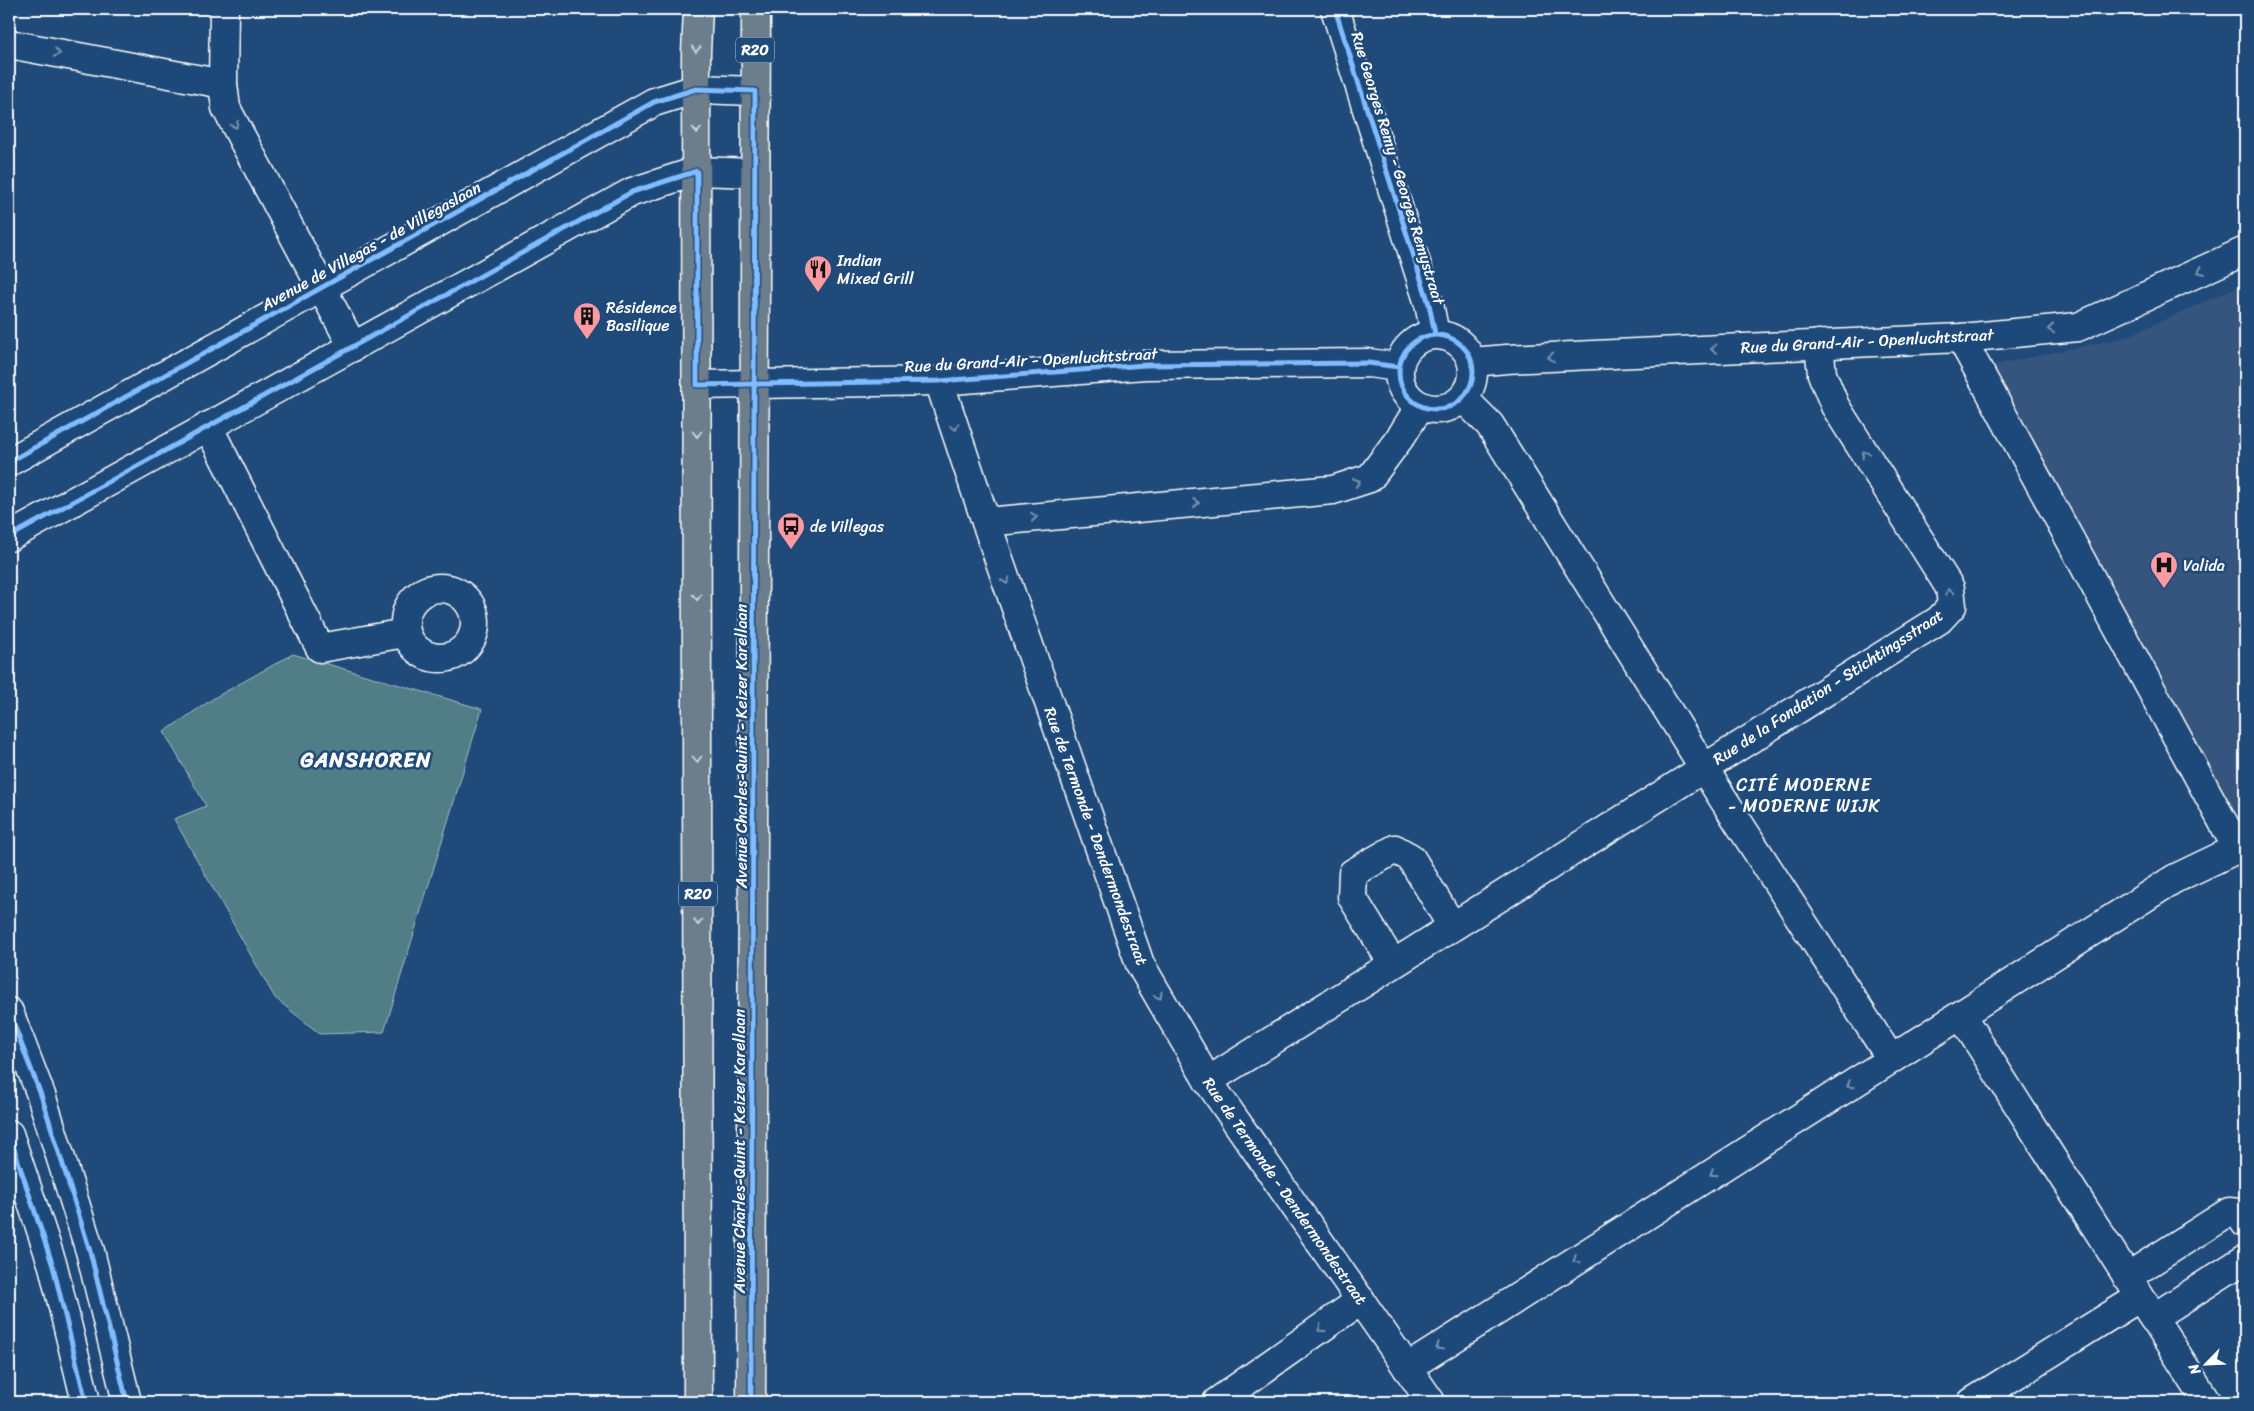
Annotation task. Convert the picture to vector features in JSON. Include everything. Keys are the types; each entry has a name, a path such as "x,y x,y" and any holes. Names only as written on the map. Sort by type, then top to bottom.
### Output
{"main road":[{"name":"R20","path":"698,9 696,89 698,1402"},
{"name":"Avenue Charles-Quint - Keizer Karellaan","path":"751,1402 756,9"}],"street":[{"path":"224,9 223,84 226,108 353,347"},
{"name":"Rue Georges Remy - Georges Remystraat","path":"1335,9 1430,304 1436,334"},
{"path":"9,44 223,84"},
{"name":"Avenue de Villegas - de Villegaslaan","path":"9,462 321,287 444,221 654,102 696,89 755,90"},
{"path":"9,537 632,192 697,170 755,173"},
{"name":"Rue du Grand-Air - Openluchtstraat","path":"1472,362 1961,338 2078,327 2245,250"},
{"path":"1436,334 1455,340 1468,354 1472,362 1472,382 1462,398 1446,408 1420,406 1406,394 1399,377 1401,359 1408,347 1417,340 1436,334"},
{"path":"1407,1368 2174,879 2241,846 1961,338"},
{"name":"Rue de la Fondation - Stichtingsstraat","path":"1208,1081 1939,620 1952,606 1950,588 1835,406 1822,374 1819,344"},
{"name":"Rue du Grand-Air - Openluchtstraat","path":"697,385 939,381 1145,365 1368,363 1399,367"},
{"name":"Rue de Termonde - Dendermondestraat","path":"939,381 986,522 1140,964 1208,1081 1431,1402"},
{"path":"1462,398 1490,426 1704,768 1891,1059"},
{"path":"986,522 1333,490 1370,478 1402,435 1420,406"},
{"path":"208,426 320,648 405,633"},
{"path":"1393,964 1352,897 1353,873 1395,849 1411,858 1452,926"},
{"path":"9,1012 41,1095 90,1251 127,1402"},
{"path":"1961,1015 2207,1402"},
{"path":"9,1134 53,1266 86,1402"},
{"path":"1972,1402 2140,1297 2229,1212 2239,1213 2245,1223"},
{"path":"2140,1297 2245,1260"},
{"path":"1217,1402 1361,1300"}],"shaded area":[{"name":"Valida","path":"2245,283 2245,808 2207,824 1966,371 2126,337"}],"green space":[{"path":"293,654 482,709 384,1032 320,1034 275,998 174,819 206,806 164,732 214,698"}],"cycle path":[{"path":"1335,9 1429,304 1435,334"},
{"path":"9,462 654,102 696,89 755,91 751,1402"},
{"path":"9,537 632,192 697,171 697,385 939,381 1145,365 1368,363 1399,367"},
{"path":"1436,335 1457,341 1467,351 1473,372 1467,393 1457,403 1436,409 1415,403 1405,393 1399,372 1405,351 1415,341 1436,335"},
{"path":"9,1012 41,1095 90,1251 127,1402"},
{"path":"9,1134 53,1266 86,1402"}],"place":[{"name":"Indian Mixed Grill","path":"818,293"},
{"name":"Résidence Basilique","path":"587,340"},
{"name":"de Villegas","path":"791,550"},
{"name":"Valida","path":"2164,589"}],"district":[{"name":"GANSHOREN","path":"366,760"},
{"name":"CITÉ MODERNE - MODERNE WIJK","path":"1804,795"}]}
